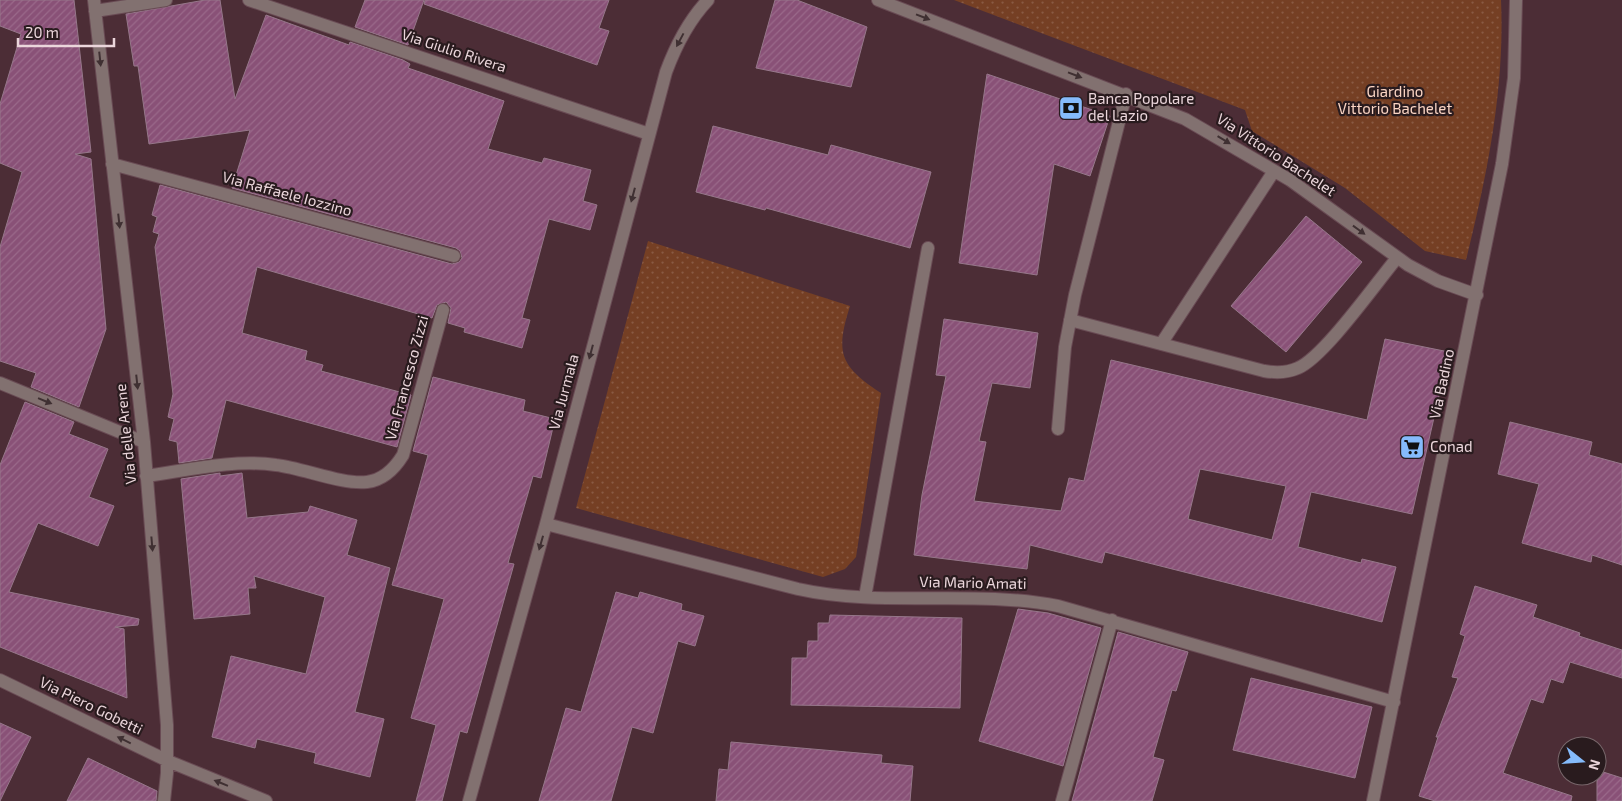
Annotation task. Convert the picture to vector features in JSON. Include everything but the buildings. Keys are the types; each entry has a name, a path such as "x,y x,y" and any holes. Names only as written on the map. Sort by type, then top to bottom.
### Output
{"street":[{"path":"94,6 166,0"},
{"name":"Via Giulio Rivera","path":"249,0 649,134"},
{"name":"Via Jurmala","path":"469,801 546,524 649,134 673,54 693,17 708,0"},
{"name":"Via Vittorio Bachelet","path":"878,0 1126,94 1198,125 1274,170 1397,258 1438,281 1477,295"},
{"name":"Via Badino","path":"1373,801 1502,164 1515,58 1516,0"},
{"name":"Via delle Arene","path":"94,6 144,442 167,725 168,761 164,801"},
{"path":"1058,429 1070,320 1080,270 1126,94"},
{"name":"Via Raffaele Iozzino","path":"112,164 454,256"},
{"path":"1161,344 1274,170"},
{"path":"865,598 928,248"},
{"path":"1070,320 1264,371 1286,372 1298,368 1319,352 1397,258"},
{"name":"Via Francesco Zizzi","path":"146,476 220,465 260,463 354,481 377,479 394,468 403,455 443,310"},
{"path":"0,383 144,442"},
{"name":"Via Mario Amati","path":"546,524 798,589 832,595 865,598 1030,601 1112,620 1394,702"},
{"path":"1062,801 1112,620"},
{"name":"Via Piero Gobetti","path":"0,680 168,761"},
{"path":"168,761 266,801"}],"green space":[{"name":"Giardino Vittorio Bachelet","path":"954,0 1501,0 1500,66 1493,132 1466,260 1425,251 1345,188 1252,131 1245,110"},
{"path":"648,241 850,306 843,336 842,347 844,357 857,375 881,393 856,557 845,569 823,577 576,508"}],"place":[{"name":"Banca Popolare del Lazio","path":"1071,108"},
{"name":"Conad","path":"1412,447"}]}
